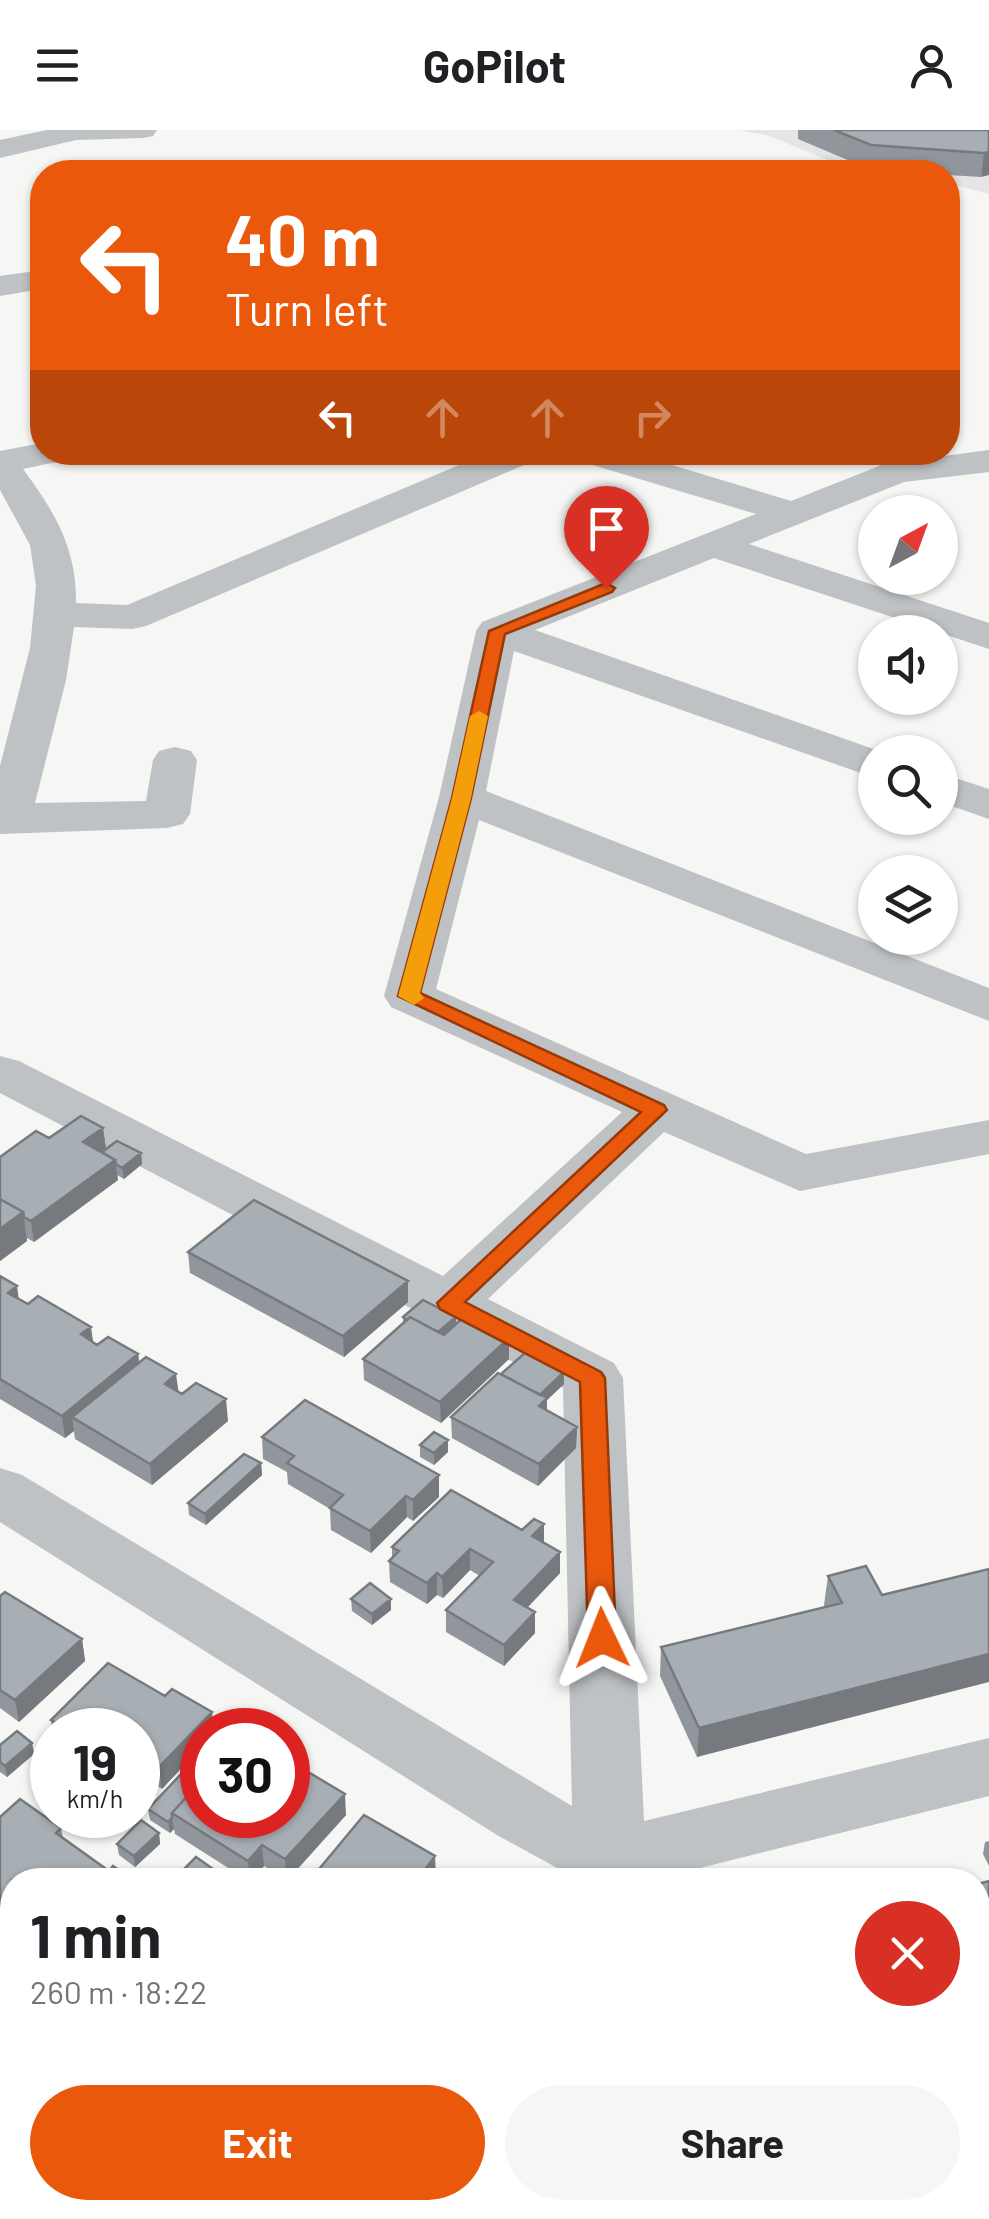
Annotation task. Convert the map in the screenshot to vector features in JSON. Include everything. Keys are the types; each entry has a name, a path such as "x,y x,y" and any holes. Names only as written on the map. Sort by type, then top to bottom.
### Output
{"street":[{"path":"0,149 76,132 143,130"},
{"path":"0,286 30,282"},
{"path":"960,464 989,460"},
{"path":"2,819 13,802 58,614 53,555 4,474 30,462"},
{"path":"58,614 132,617 492,465"},
{"path":"632,465 792,513"},
{"path":"497,631 896,472 950,465"},
{"path":"715,546 989,637"},
{"path":"497,631 858,758"},
{"path":"497,631 462,798 409,996 800,1173 989,1137"},
{"path":"2,819 167,814 175,760"},
{"path":"958,794 989,805"},
{"path":"462,798 989,1006"},
{"path":"0,1072 592,1378 606,1868"},
{"path":"449,1303 656,1110"},
{"path":"0,1491 603,1868"},
{"path":"613,1868 989,1767"}],"shaded area":[{"path":"738,130 989,130 989,194 960,186 960,160 827,160 767,135"}],"building":[{"path":"834,130 989,130 989,152 871,145"},
{"path":"81,1116 103,1128 83,1142 115,1160 31,1221 0,1199 0,1157 36,1131 49,1138"},
{"path":"117,1141 141,1153 122,1168 102,1152"},
{"path":"0,1199 23,1212 0,1229"},
{"path":"254,1200 408,1281 343,1336 188,1252"},
{"path":"0,1276 17,1286 8,1293 28,1304 38,1296 91,1327 81,1334 97,1345 108,1337 138,1354 62,1416 0,1379"},
{"path":"423,1300 456,1317 438,1332 403,1317"},
{"path":"466,1315 509,1338 440,1402 363,1359 410,1317 444,1335"},
{"path":"526,1352 564,1372 540,1395 501,1374"},
{"path":"146,1357 176,1374 165,1384 182,1394 196,1383 226,1399 150,1464 72,1417"},
{"path":"498,1373 547,1398 539,1406 577,1427 539,1464 451,1417"},
{"path":"305,1400 439,1475 413,1500 406,1496 370,1531 330,1508 343,1495 287,1463 294,1456 262,1437"},
{"path":"434,1432 448,1440 434,1453 420,1445"},
{"path":"244,1454 261,1463 205,1514 188,1503"},
{"path":"451,1490 522,1530 534,1519 544,1524 532,1536 560,1552 514,1600 535,1612 504,1645 446,1610 493,1562 470,1549 442,1577 437,1573 427,1583 389,1561 399,1551 392,1547"},
{"path":"866,1566 882,1595 989,1569 989,1654 699,1728 661,1647 842,1603 828,1576"},
{"path":"370,1583 391,1599 372,1614 351,1599"},
{"path":"5,1592 82,1639 15,1700 0,1690 0,1596"},
{"path":"108,1663 165,1696 172,1689 205,1708 180,1708 180,1745 160,1766 160,1708 63,1708"},
{"path":"17,1731 30,1741 5,1766 0,1762 0,1745"},
{"path":"310,1773 345,1794 310,1832"},
{"path":"180,1775 180,1804 168,1822 160,1817 160,1796"},
{"path":"20,1799 30,1806 30,1838 63,1838 105,1868 0,1868 0,1817"},
{"path":"364,1815 435,1856 426,1868 320,1868"},
{"path":"123,1838 154,1838 134,1856 117,1844"},
{"path":"212,1838 304,1838 285,1859 262,1845 248,1861"},
{"path":"196,1857 212,1868 185,1868"}],"slow traffic":[{"path":"414,998 409,996 462,798 479,716"}],"route":[{"path":"602,1638 592,1378 449,1303 656,1110 409,996 462,798 497,631 606,588"}]}
